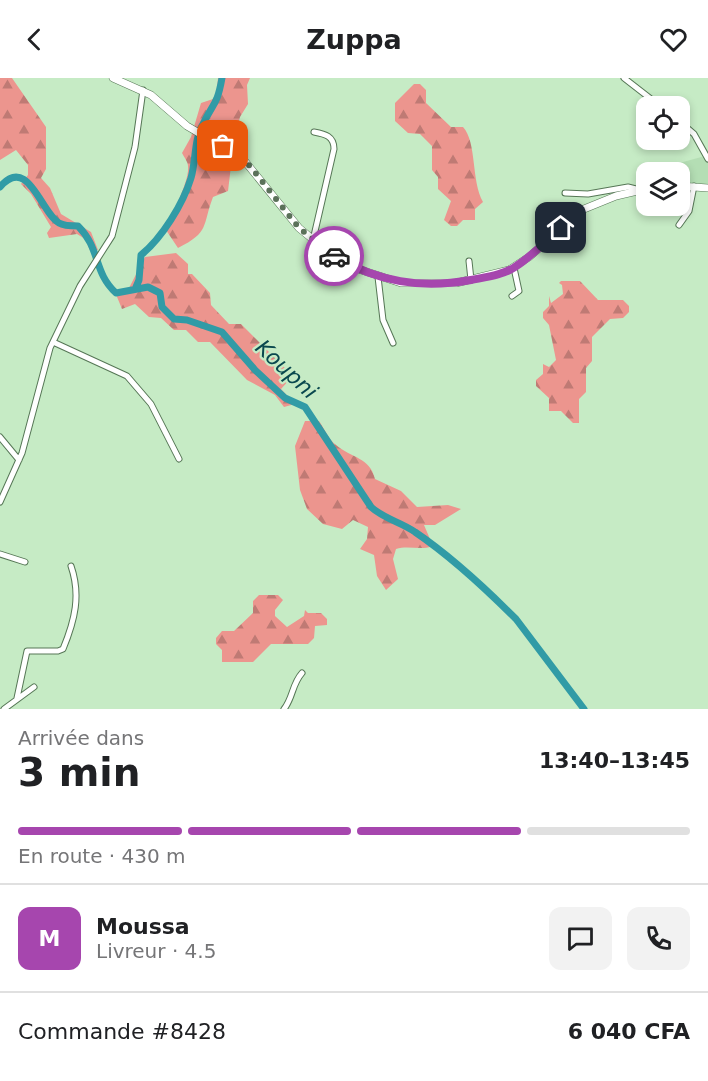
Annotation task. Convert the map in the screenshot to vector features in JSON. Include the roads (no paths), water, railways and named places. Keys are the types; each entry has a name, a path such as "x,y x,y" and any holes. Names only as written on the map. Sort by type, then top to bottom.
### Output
{"main road":[{"path":"113,78 127,80 198,133 243,159 279,205 313,240 345,262 378,277 416,285 471,280 514,268 584,209 636,191"},
{"path":"690,186 708,188"}],"street":[{"path":"624,78 647,96"},
{"path":"0,501 19,460 53,342 80,286 112,236 135,147 142,90"},
{"path":"690,131 708,159"},
{"path":"313,240 334,149 332,139 314,132"},
{"path":"679,225 689,211 694,186"},
{"path":"565,193 588,194 628,187 636,188"},
{"path":"469,261 471,280"},
{"path":"512,296 519,291 514,268"},
{"path":"378,277 383,320 393,343"},
{"path":"53,342 128,376 151,404 178,459"},
{"path":"0,437 19,460"},
{"path":"0,554 25,562"},
{"path":"17,698 27,651 63,649 76,612 77,591 71,566"},
{"path":"284,709 291,698 294,684 302,673"},
{"path":"4,709 34,687"}],"waterway":[{"path":"136,287 139,280 141,255 164,230 187,188 193,171 198,136 217,99 222,78"},
{"name":"Koupni","path":"0,187 10,179 18,177 26,181 59,223 78,226 90,243 104,277 116,293 148,287 160,293 162,307 174,319 187,320 222,332 255,370 285,398 305,407 371,507 429,542 492,596 516,619 584,709"}]}
